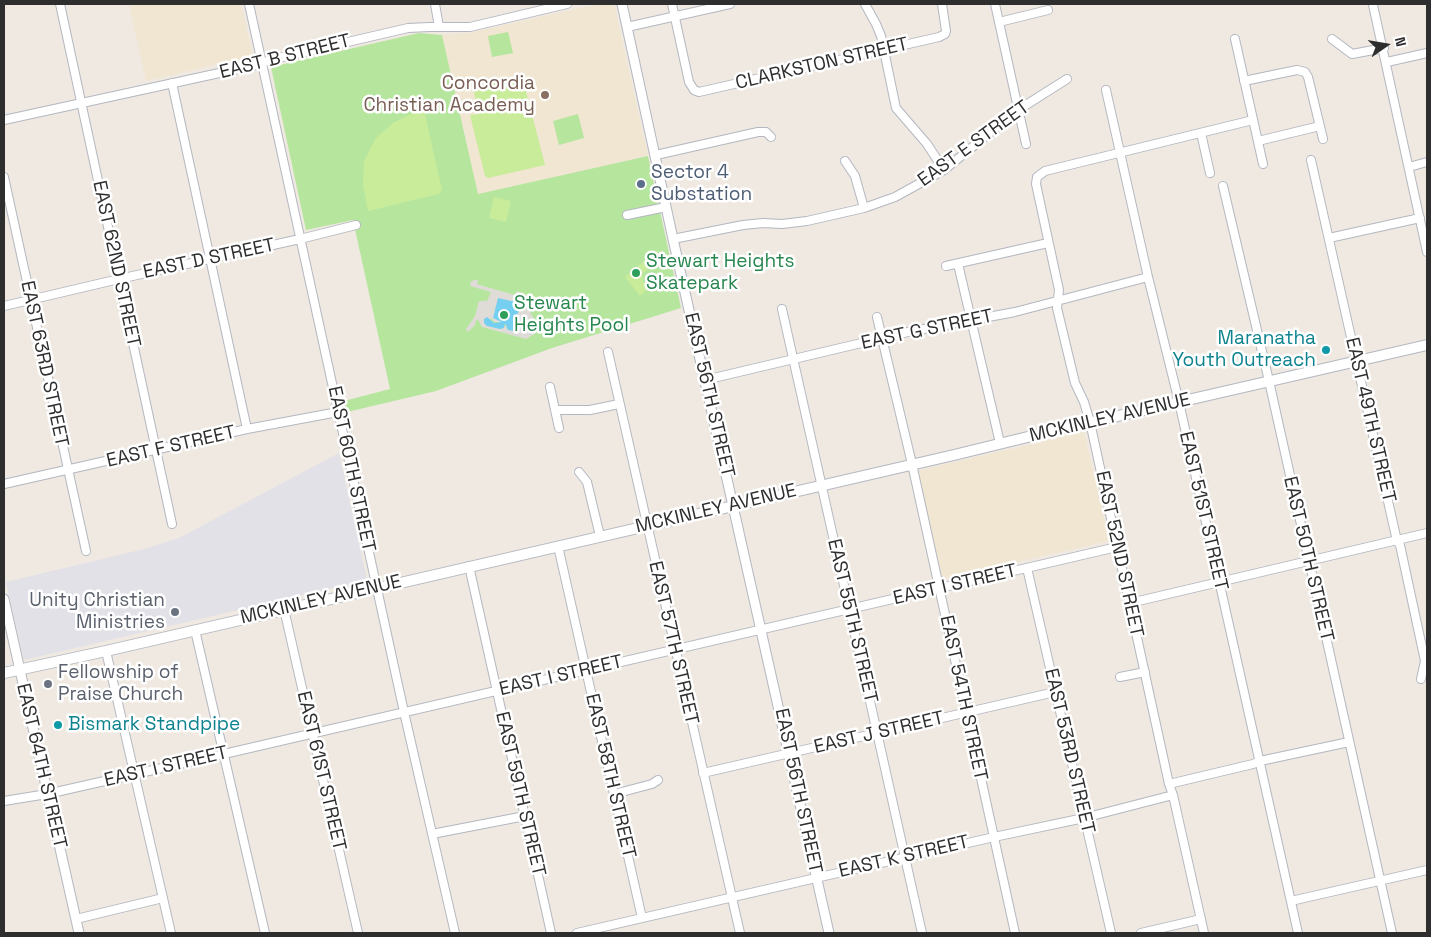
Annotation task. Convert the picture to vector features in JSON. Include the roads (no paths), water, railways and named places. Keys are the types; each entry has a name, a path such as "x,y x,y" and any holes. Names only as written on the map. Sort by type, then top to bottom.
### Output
{"main road":[{"name":"MCKINLEY AVENUE","path":"4,673 1427,345"}],"street":[{"name":"EAST 62ND STREET","path":"60,4 172,524"},
{"name":"EAST 60TH STREET","path":"249,4 404,712 455,933"},
{"path":"435,4 439,27"},
{"name":"EAST B STREET","path":"4,120 256,65 408,28 470,27 567,4"},
{"name":"EAST 56TH STREET","path":"622,4 829,933"},
{"path":"672,4 674,16"},
{"path":"627,27 730,4"},
{"path":"865,4 876,24 884,50 893,100 897,111 927,144 944,170"},
{"name":"CLARKSTON STREET","path":"674,16 689,82 697,91 705,91 928,40 945,34 946,26 942,4"},
{"path":"995,4 1026,144"},
{"path":"1373,5 1384,48 1427,252"},
{"path":"999,22 1048,10"},
{"path":"1235,39 1263,164"},
{"path":"1332,39 1352,54 1384,48"},
{"path":"1387,62 1427,53"},
{"path":"1244,81 1297,70 1303,71 1308,77 1323,139"},
{"name":"EAST E STREET","path":"673,239 743,225 807,221 864,208 901,194 944,170 1018,110 1067,79"},
{"path":"172,83 247,429"},
{"name":"EAST 51ST STREET","path":"1106,90 1148,277 1179,402 1298,933"},
{"path":"1120,153 1253,120"},
{"path":"1258,141 1320,126"},
{"path":"656,155 758,132 766,132 772,137"},
{"path":"1201,133 1210,173"},
{"name":"EAST 52ND STREET","path":"1120,153 1044,171 1037,176 1036,190 1059,290 1058,308 1075,383 1084,402 1090,422 1169,784 1204,933"},
{"name":"EAST 49TH STREET","path":"1311,160 1358,361 1397,541 1400,545 1425,662 1421,679"},
{"path":"845,161 856,176 864,208"},
{"path":"1409,166 1427,162"},
{"name":"EAST 63RD STREET","path":"4,177 86,551"},
{"name":"EAST 50TH STREET","path":"1223,186 1269,381 1392,933"},
{"path":"628,215 666,207"},
{"path":"1329,238 1420,218"},
{"name":"EAST D STREET","path":"4,306 119,278 300,240 356,225"},
{"path":"946,266 1048,243"},
{"path":"958,264 1000,443"},
{"name":"EAST G STREET","path":"705,380 908,332 1015,312 1148,277"},
{"name":"EAST 55TH STREET","path":"782,310 922,933"},
{"name":"EAST 54TH STREET","path":"877,317 912,464 1015,933"},
{"name":"EAST 57TH STREET","path":"608,352 740,933"},
{"path":"550,387 559,428"},
{"path":"555,410 590,410 619,404"},
{"name":"EAST F STREET","path":"4,484 247,429 338,412"},
{"path":"579,472 587,482 600,536"},
{"path":"1130,603 1427,533"},
{"name":"EAST 58TH STREET","path":"558,546 642,918"},
{"name":"EAST I STREET","path":"4,801 47,794 224,754 1117,547"},
{"name":"EAST 59TH STREET","path":"469,566 551,933"},
{"name":"EAST 53RD STREET","path":"1027,568 1111,933"},
{"name":"EAST 64TH STREET","path":"4,599 79,933"},
{"name":"EAST 61ST STREET","path":"284,609 358,933"},
{"path":"196,630 265,933"},
{"path":"106,651 171,933"},
{"path":"1120,677 1145,672"},
{"name":"EAST J STREET","path":"703,773 1055,692"},
{"path":"1169,784 1260,761 1349,742"},
{"path":"614,794 652,784 658,780"},
{"name":"EAST K STREET","path":"577,933 994,836 1084,818 1173,795"},
{"path":"432,834 525,816"},
{"path":"1291,901 1427,870"},
{"path":"76,919 163,898"},
{"path":"1141,933 1200,919"}],"water":[{"name":"Stewart Heights Pool","path":"498,298 520,303 520,310 514,319 516,326 514,331 508,330 505,323 504,328 500,329 487,326 484,323 484,319 487,317 494,323 502,322 493,318"}],"place":[{"name":"Concordia Christian Academy","path":"545,95"},
{"name":"Sector 4 Substation","path":"641,184"},
{"name":"Stewart Heights Skatepark","path":"636,273"},
{"name":"Stewart Heights Pool","path":"504,315"},
{"name":"Maranatha Youth Outreach","path":"1326,350"},
{"name":"Unity Christian Ministries","path":"175,612"},
{"name":"Fellowship of Praise Church","path":"48,684"},
{"name":"Bismark Standpipe","path":"58,725"}]}
